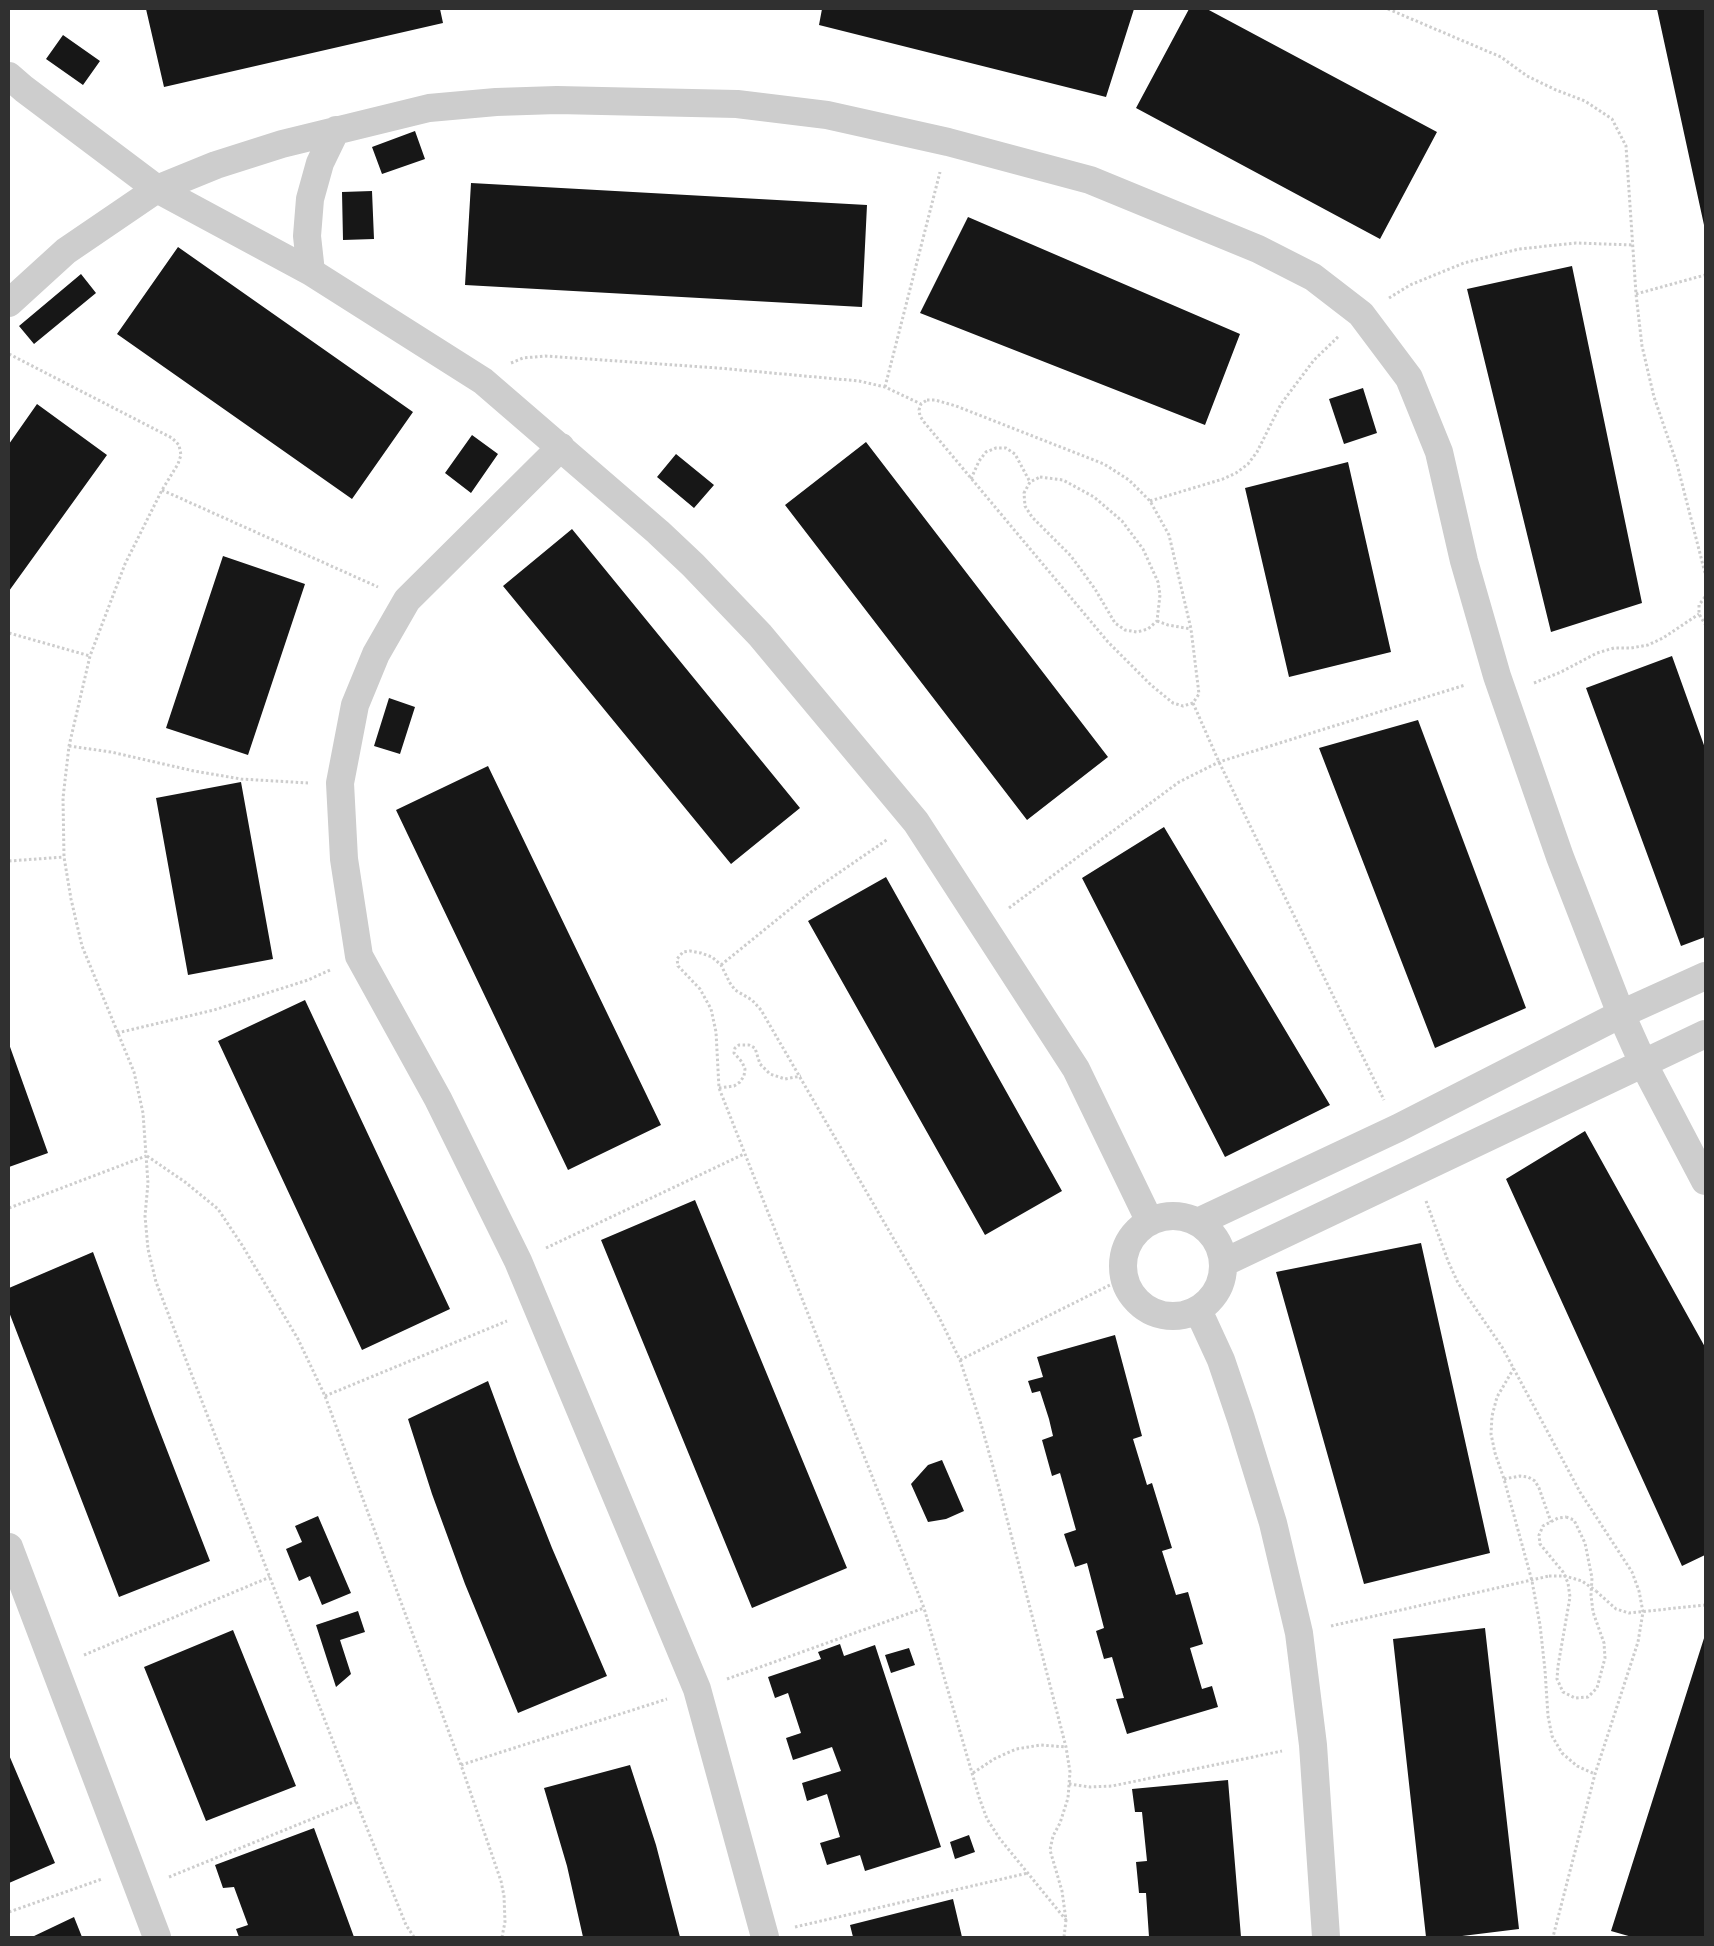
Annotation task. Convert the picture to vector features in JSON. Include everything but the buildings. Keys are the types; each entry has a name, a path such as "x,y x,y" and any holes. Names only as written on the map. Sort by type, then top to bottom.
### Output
{"street":[{"path":"9,76 157,189 311,272 483,380 658,532 727,599 791,671 916,822 1076,1069 1150,1222"},
{"path":"9,303 66,252 157,189 247,154 429,108 496,102 567,100 737,104 827,115 948,142 1090,180 1258,249 1313,277 1361,314 1409,378 1438,452 1464,561 1500,684 1560,857 1621,1014 1705,1181"},
{"path":"311,272 307,236 310,199 320,164 336,130"},
{"path":"560,447 407,600 376,654 355,705 340,783 344,859 359,956 438,1099 518,1262 539,1308 697,1690 765,1936"},
{"path":"1198,1222 1398,1128 1621,1014 1705,976"},
{"path":"1223,1263 1705,1034"},
{"path":"1166,1216 1182,1217 1198,1222 1210,1233 1220,1247 1223,1263 1222,1277 1218,1290 1198,1310 1184,1316 1168,1316 1153,1313 1140,1305 1130,1293 1124,1278 1123,1262 1127,1245 1136,1231 1150,1222 1166,1216"},
{"path":"1198,1310 1221,1360 1244,1428 1273,1523 1299,1633 1313,1745 1326,1937"},
{"path":"9,1547 157,1937"}],"path":[{"path":"1388,9 1501,58 1527,76 1585,101 1612,119 1626,146 1636,294 1642,346 1654,397 1677,464 1705,573"},
{"path":"884,387 948,142"},
{"path":"1150,501 1223,479 1236,473 1248,464 1257,452 1282,404 1308,367 1361,314 1410,285 1464,263 1519,249 1576,243 1634,245"},
{"path":"1636,294 1705,275"},
{"path":"9,354 172,438 179,445 181,455 178,464 162,490 125,564 90,656 69,746 63,798 64,857 82,946 134,1072 143,1113 148,1183 146,1216 148,1250 156,1282 356,1801 406,1925 414,1937"},
{"path":"483,380 502,367 523,358 546,356 718,368 859,382 884,387 921,404"},
{"path":"927,400 934,400 956,406 1104,464 1129,480 1150,501 1169,535 1191,629 1199,694 1193,703 1183,706 1173,702 1151,685 1108,642 924,422 919,410 921,404 927,400"},
{"path":"971,479 986,452 996,448 1006,448 1015,454 1030,482"},
{"path":"1052,477 1063,480 1094,497 1122,521 1143,549 1158,582 1160,595 1157,621 1148,629 1137,632 1125,630 1115,623 1095,588 1071,556 1032,517 1025,506 1024,493 1030,482 1040,478 1052,477"},
{"path":"162,490 407,600"},
{"path":"1705,597 1699,606 1699,614 1705,624"},
{"path":"985,926 1179,782 1219,762 1500,684 1561,672 1597,653 1614,648 1631,648 1663,638 1699,614"},
{"path":"1157,621 1191,629"},
{"path":"9,633 90,656"},
{"path":"1193,703 1219,762 1398,1128"},
{"path":"69,746 128,756 194,771 242,778 289,783 340,783"},
{"path":"721,965 811,892 860,857 916,822"},
{"path":"9,861 64,857"},
{"path":"1064,1937 1066,1920 1062,1892 1050,1850 1053,1836 1060,1823 1068,1798 1070,1772 1066,1747 996,1479 960,1360 934,1309 761,1010 752,1000 735,990 721,965 712,957 690,951 683,952 677,959 678,966 700,989 711,1009 716,1032 719,1088 924,1608 987,1819 1000,1839 1066,1920"},
{"path":"117,1033 214,1010 298,983 359,956"},
{"path":"719,1088 734,1086 744,1076 745,1069 742,1062 734,1053 738,1045 749,1045 755,1048 760,1064 770,1074 785,1079 800,1076"},
{"path":"518,1262 744,1154"},
{"path":"9,1208 146,1156"},
{"path":"146,1156 185,1182 218,1209 242,1245 298,1339 326,1396 461,1765 501,1881 506,1922 502,1937"},
{"path":"1416,1172 1448,1261 1458,1283 1487,1324 1514,1368 1580,1492 1632,1572 1639,1591 1643,1612 1638,1642 1595,1774 1553,1937"},
{"path":"960,1360 1124,1278"},
{"path":"326,1396 539,1308"},
{"path":"1514,1368 1497,1397 1492,1416 1491,1434 1532,1580 1540,1625 1548,1716 1552,1736 1562,1753 1577,1766 1595,1774"},
{"path":"1504,1479 1520,1476 1528,1477 1535,1481 1551,1522"},
{"path":"1566,1517 1574,1520 1585,1543 1590,1560 1593,1612 1604,1643 1605,1658 1598,1688 1588,1697 1575,1698 1563,1692 1557,1679 1570,1597 1568,1583 1563,1572 1540,1544 1539,1535 1543,1526 1551,1522 1558,1518 1566,1517"},
{"path":"1299,1633 1548,1576 1566,1576 1582,1581 1616,1609 1629,1612 1705,1605"},
{"path":"54,1668 270,1577"},
{"path":"461,1765 697,1690 924,1608"},
{"path":"973,1773 994,1759 1016,1749 1041,1745 1066,1747"},
{"path":"1069,1784 1090,1787 1112,1786 1313,1745"},
{"path":"9,1912 135,1879 356,1801"},
{"path":"765,1936 1028,1873"}]}
